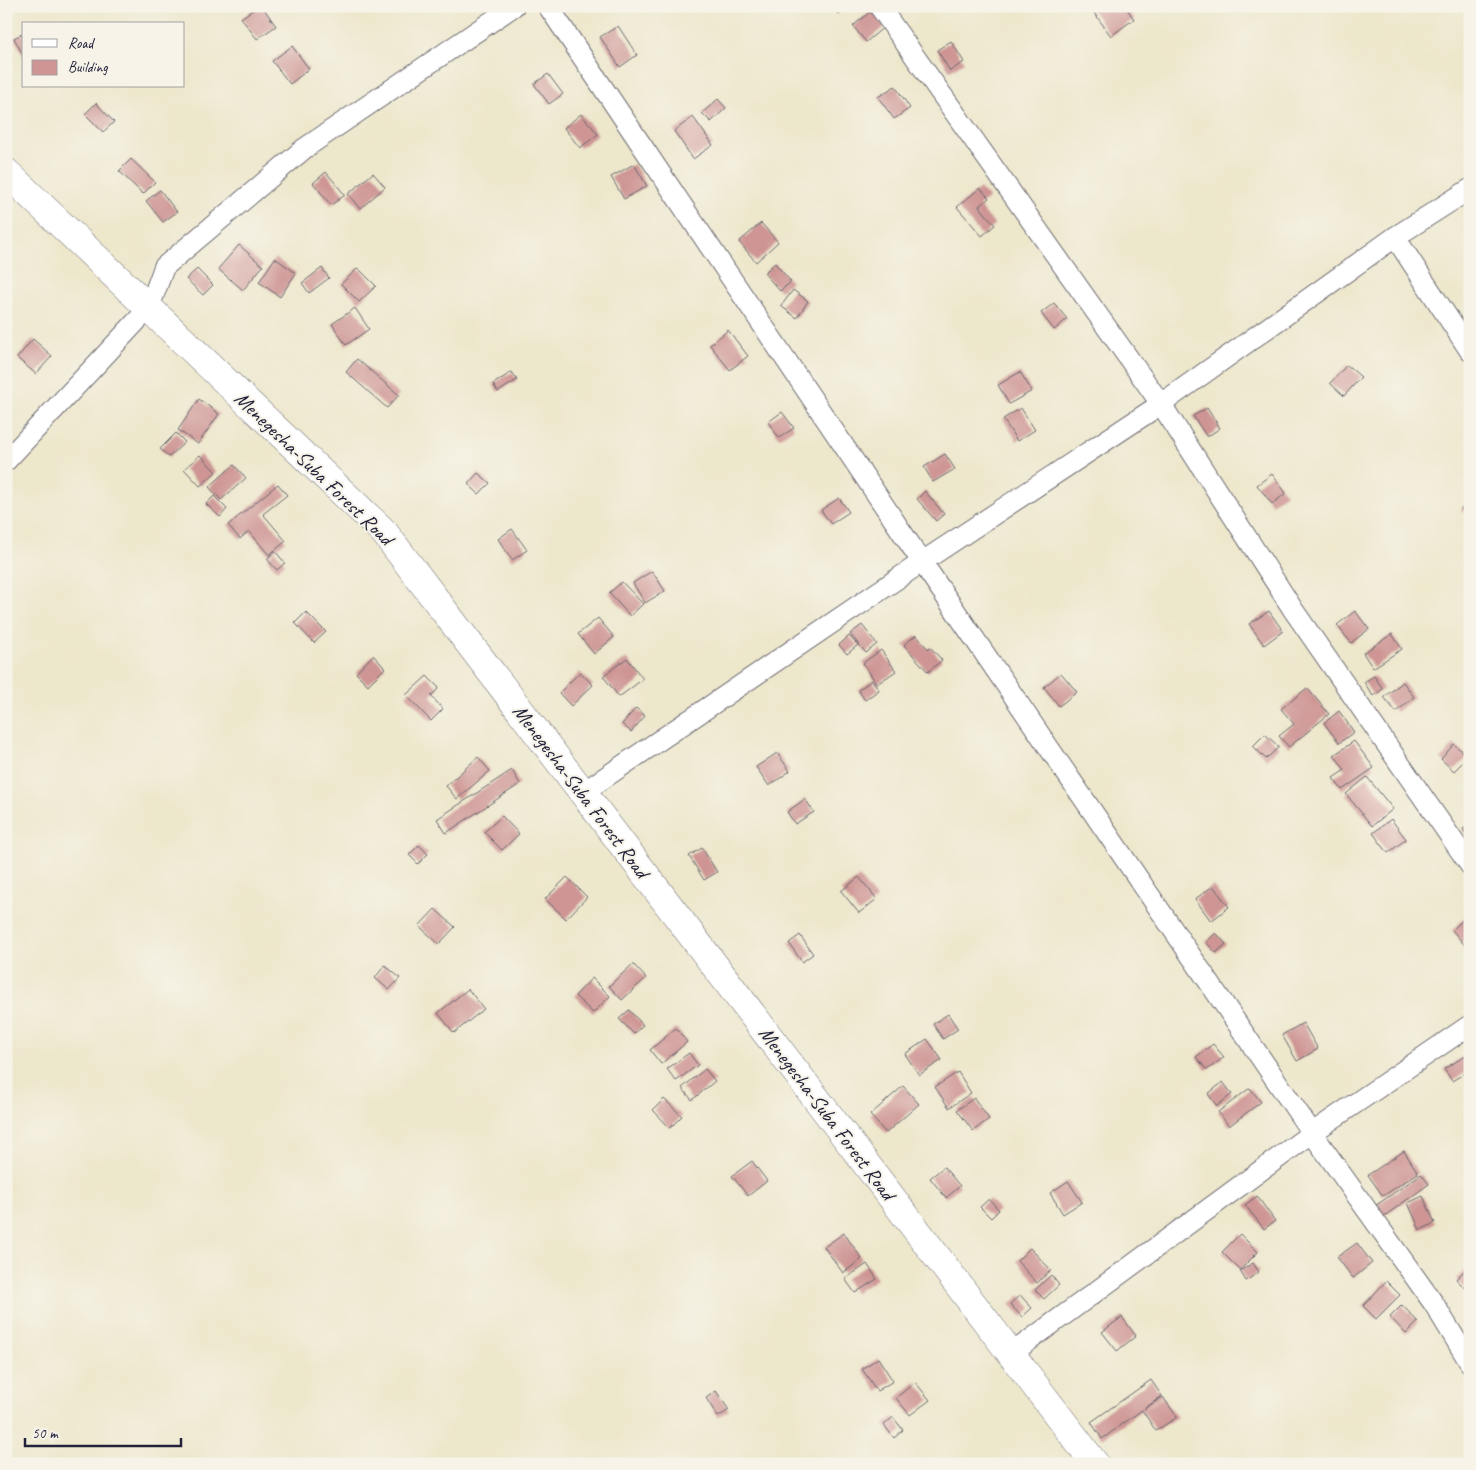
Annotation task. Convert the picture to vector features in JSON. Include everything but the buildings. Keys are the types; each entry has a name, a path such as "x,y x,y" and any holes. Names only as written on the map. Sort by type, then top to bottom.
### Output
{"street":[{"path":"6,461 148,308 164,267 305,148 514,6"},
{"path":"548,6 922,562 1312,1133 1434,1304 1470,1363"},
{"path":"879,6 1161,404 1294,611 1470,865"},
{"name":"Menegesha-Suba Forest Road","path":"6,172 384,532 1095,1464"},
{"path":"582,793 922,562 1161,404 1395,237 1470,189"},
{"path":"1395,237 1470,351"},
{"path":"1011,1354 1312,1133 1470,1025"}]}
